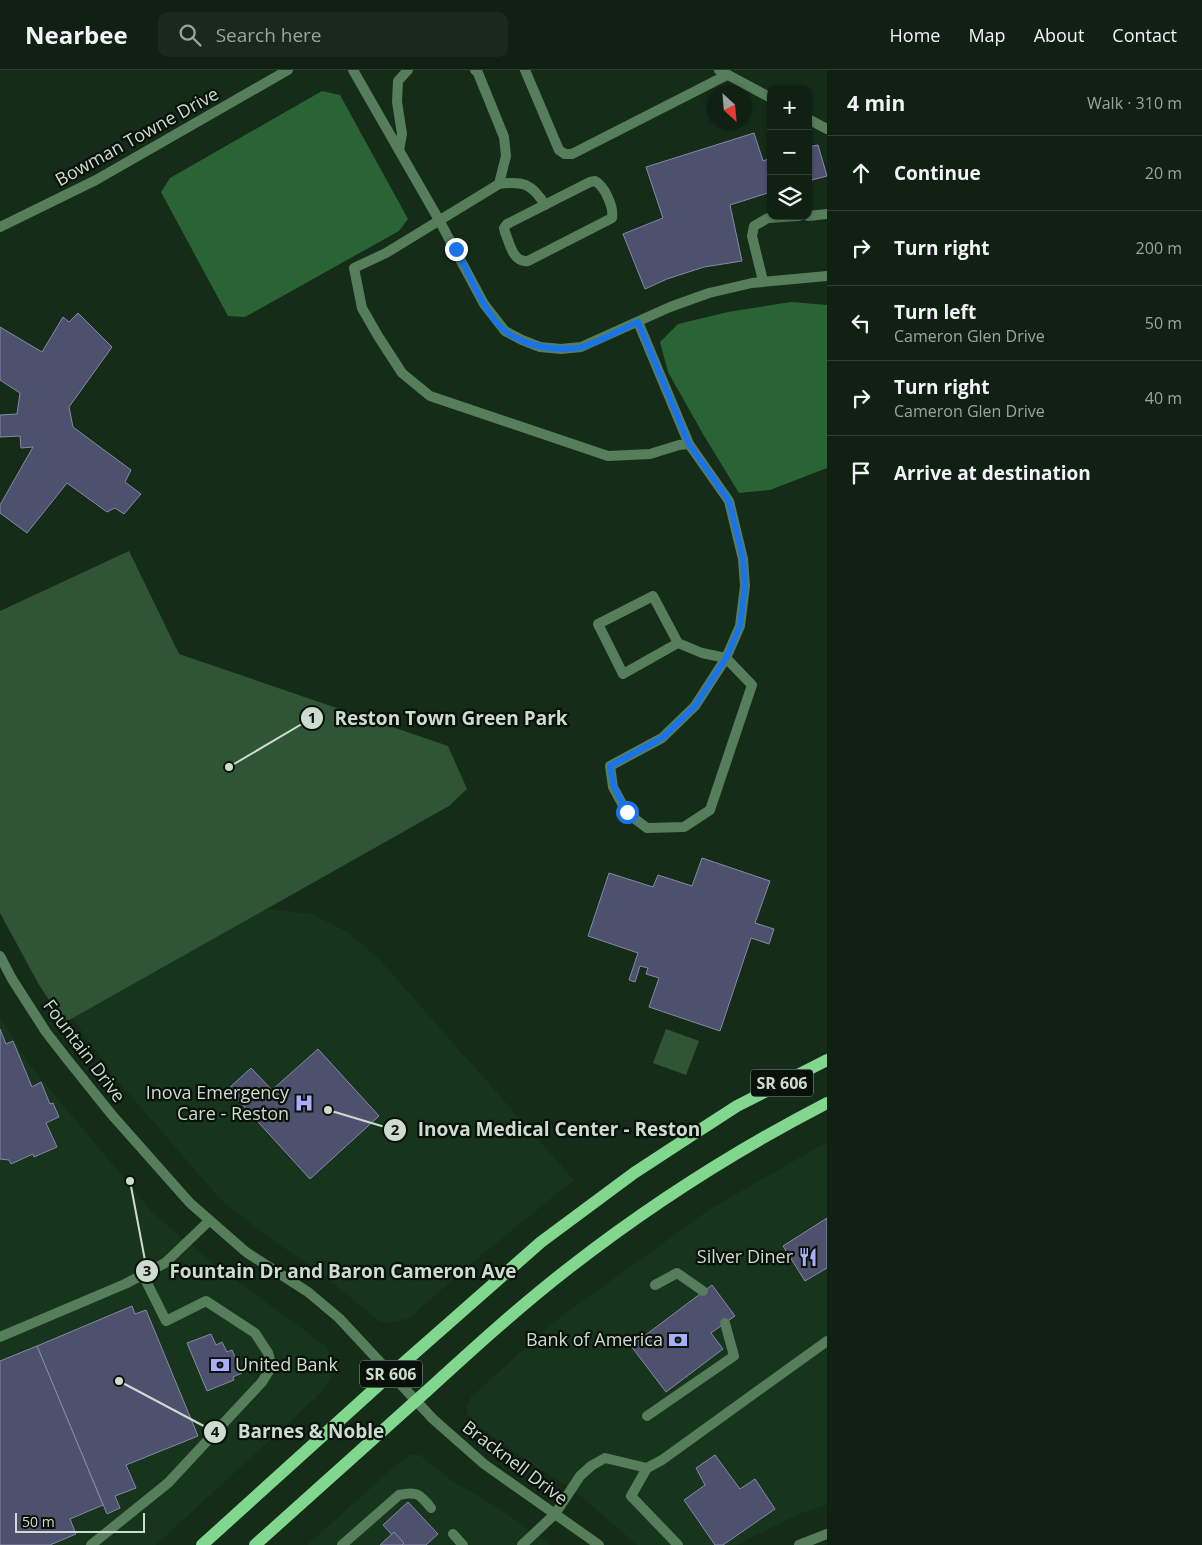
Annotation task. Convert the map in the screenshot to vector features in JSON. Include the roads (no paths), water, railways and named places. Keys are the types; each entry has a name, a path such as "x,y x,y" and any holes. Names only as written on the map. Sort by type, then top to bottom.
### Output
{"main road":[{"name":"SR 606","path":"202,1545 540,1242 634,1173 737,1106 827,1060"},
{"name":"SR 606","path":"255,1545 513,1314 569,1268 656,1204 742,1149 827,1103"}],"street":[{"name":"Bowman Towne Drive","path":"0,227 96,180 288,70"},
{"path":"353,70 439,220 484,304 505,331 522,340 540,347 561,349 581,347 688,300 717,291 763,281 827,276"},
{"path":"399,150 402,134 398,102 398,81 408,70"},
{"path":"475,70 478,73 504,137 506,156 498,184"},
{"path":"525,70 559,150 565,154 572,154 723,72 767,96"},
{"path":"812,121 827,129"},
{"path":"545,205 530,188 516,182 498,184 386,252 354,268 362,308 402,373 430,396 608,456 650,454 678,445 689,444"},
{"path":"590,182 595,182 601,184 613,212 612,218 528,261 521,262 517,260 504,228 507,224 545,205 590,182"},
{"path":"812,216 827,214"},
{"path":"763,281 752,236 754,226 767,219"},
{"path":"638,322 689,444 729,501 743,558 745,586 740,626 726,658 695,706 662,738 610,766 614,787 627,812 647,828 684,827 710,810 752,685 726,658 702,653 678,643 653,596 598,624 623,674 678,643"},
{"name":"Fountain Drive","path":"0,956 12,979 46,1032 112,1115 164,1174 209,1221 246,1252 308,1292 339,1318 416,1400"},
{"path":"0,1337 121,1286 165,1263 209,1221"},
{"path":"655,1285 677,1273 703,1291"},
{"path":"91,1545 168,1483 262,1382 272,1366 268,1353 256,1333 206,1301 166,1321 143,1275"},
{"path":"647,1416 734,1356 725,1323"},
{"path":"678,1545 631,1496 647,1468 662,1460 827,1341"},
{"name":"Bracknell Drive","path":"416,1400 444,1430 484,1464 599,1545"},
{"path":"522,1545 555,1514 580,1476 590,1466 605,1458 647,1468"},
{"path":"347,1544 399,1495 410,1493 420,1495 431,1508"},
{"path":"453,1534 463,1545"},
{"path":"798,1545 827,1534"}],"place":[{"name":"Reston Town Green Park","path":"229,767"},
{"name":"Inova Emergency Care - Reston","path":"304,1103"},
{"name":"Inova Medical Center - Reston","path":"328,1110"},
{"name":"Fountain Dr and Baron Cameron Ave","path":"130,1181"},
{"name":"Silver Diner","path":"808,1257"},
{"name":"Bank of America","path":"678,1340"},
{"name":"United Bank","path":"220,1365"},
{"name":"Barnes & Noble","path":"119,1381"}]}
